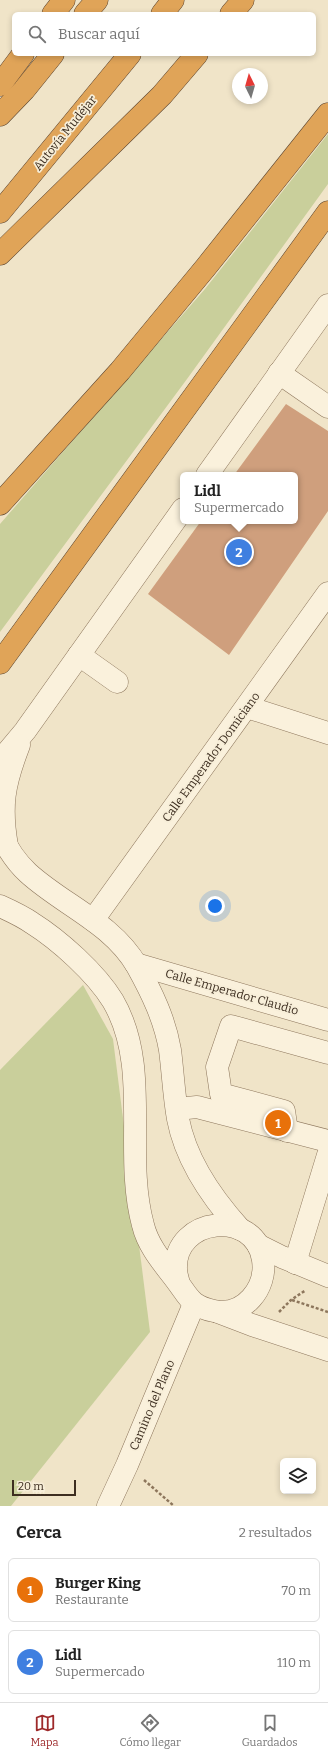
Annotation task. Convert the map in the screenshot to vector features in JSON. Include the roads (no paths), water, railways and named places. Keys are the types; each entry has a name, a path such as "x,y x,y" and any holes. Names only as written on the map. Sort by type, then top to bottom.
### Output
{"highway":[{"path":"55,12 64,0"},
{"path":"87,12 97,0"},
{"path":"164,12 173,0"},
{"path":"233,12 243,0"},
{"path":"0,85 22,56"},
{"path":"0,115 24,90 51,56"},
{"name":"Autovía Mudéjar","path":"0,212 128,56"},
{"path":"0,254 162,95 195,56"},
{"path":"254,207 328,98"},
{"path":"0,504 120,371 328,114"},
{"path":"0,663 328,212"}],"street":[{"path":"209,472 328,305"},
{"path":"280,373 328,407"},
{"path":"0,761 25,731 180,513"},
{"name":"Calle Emperador Domiciano","path":"93,920 328,593"},
{"path":"79,655 117,682"},
{"path":"247,707 328,733"},
{"path":"25,731 5,787 2,816 3,840 28,873 93,920 110,935 136,964 153,995 163,1022 170,1050 177,1109 184,1140 192,1160 216,1199 240,1229"},
{"path":"0,906 32,923 72,955 100,984 112,999 124,1022 131,1047 137,1198 143,1226 157,1256 179,1284"},
{"name":"Calle Emperador Claudio","path":"136,964 328,1020"},
{"path":"287,1131 284,1111 221,1094 218,1067 231,1026 328,1053"},
{"path":"177,1109 196,1107 328,1141"},
{"path":"295,1263 328,1155"},
{"path":"218,1312 232,1310 244,1305 254,1296 261,1284 264,1271 263,1258 258,1245 247,1233 226,1224 211,1225 197,1231 185,1241 178,1254 176,1269 182,1291 194,1304 206,1310 218,1312 328,1350"},
{"path":"258,1245 295,1263 323,1274"},
{"name":"Camino del Plano","path":"108,1506 127,1465 194,1304"}],"place":[{"name":"Lidl","path":"239,552"},
{"name":"Burger King","path":"278,1123"}]}
